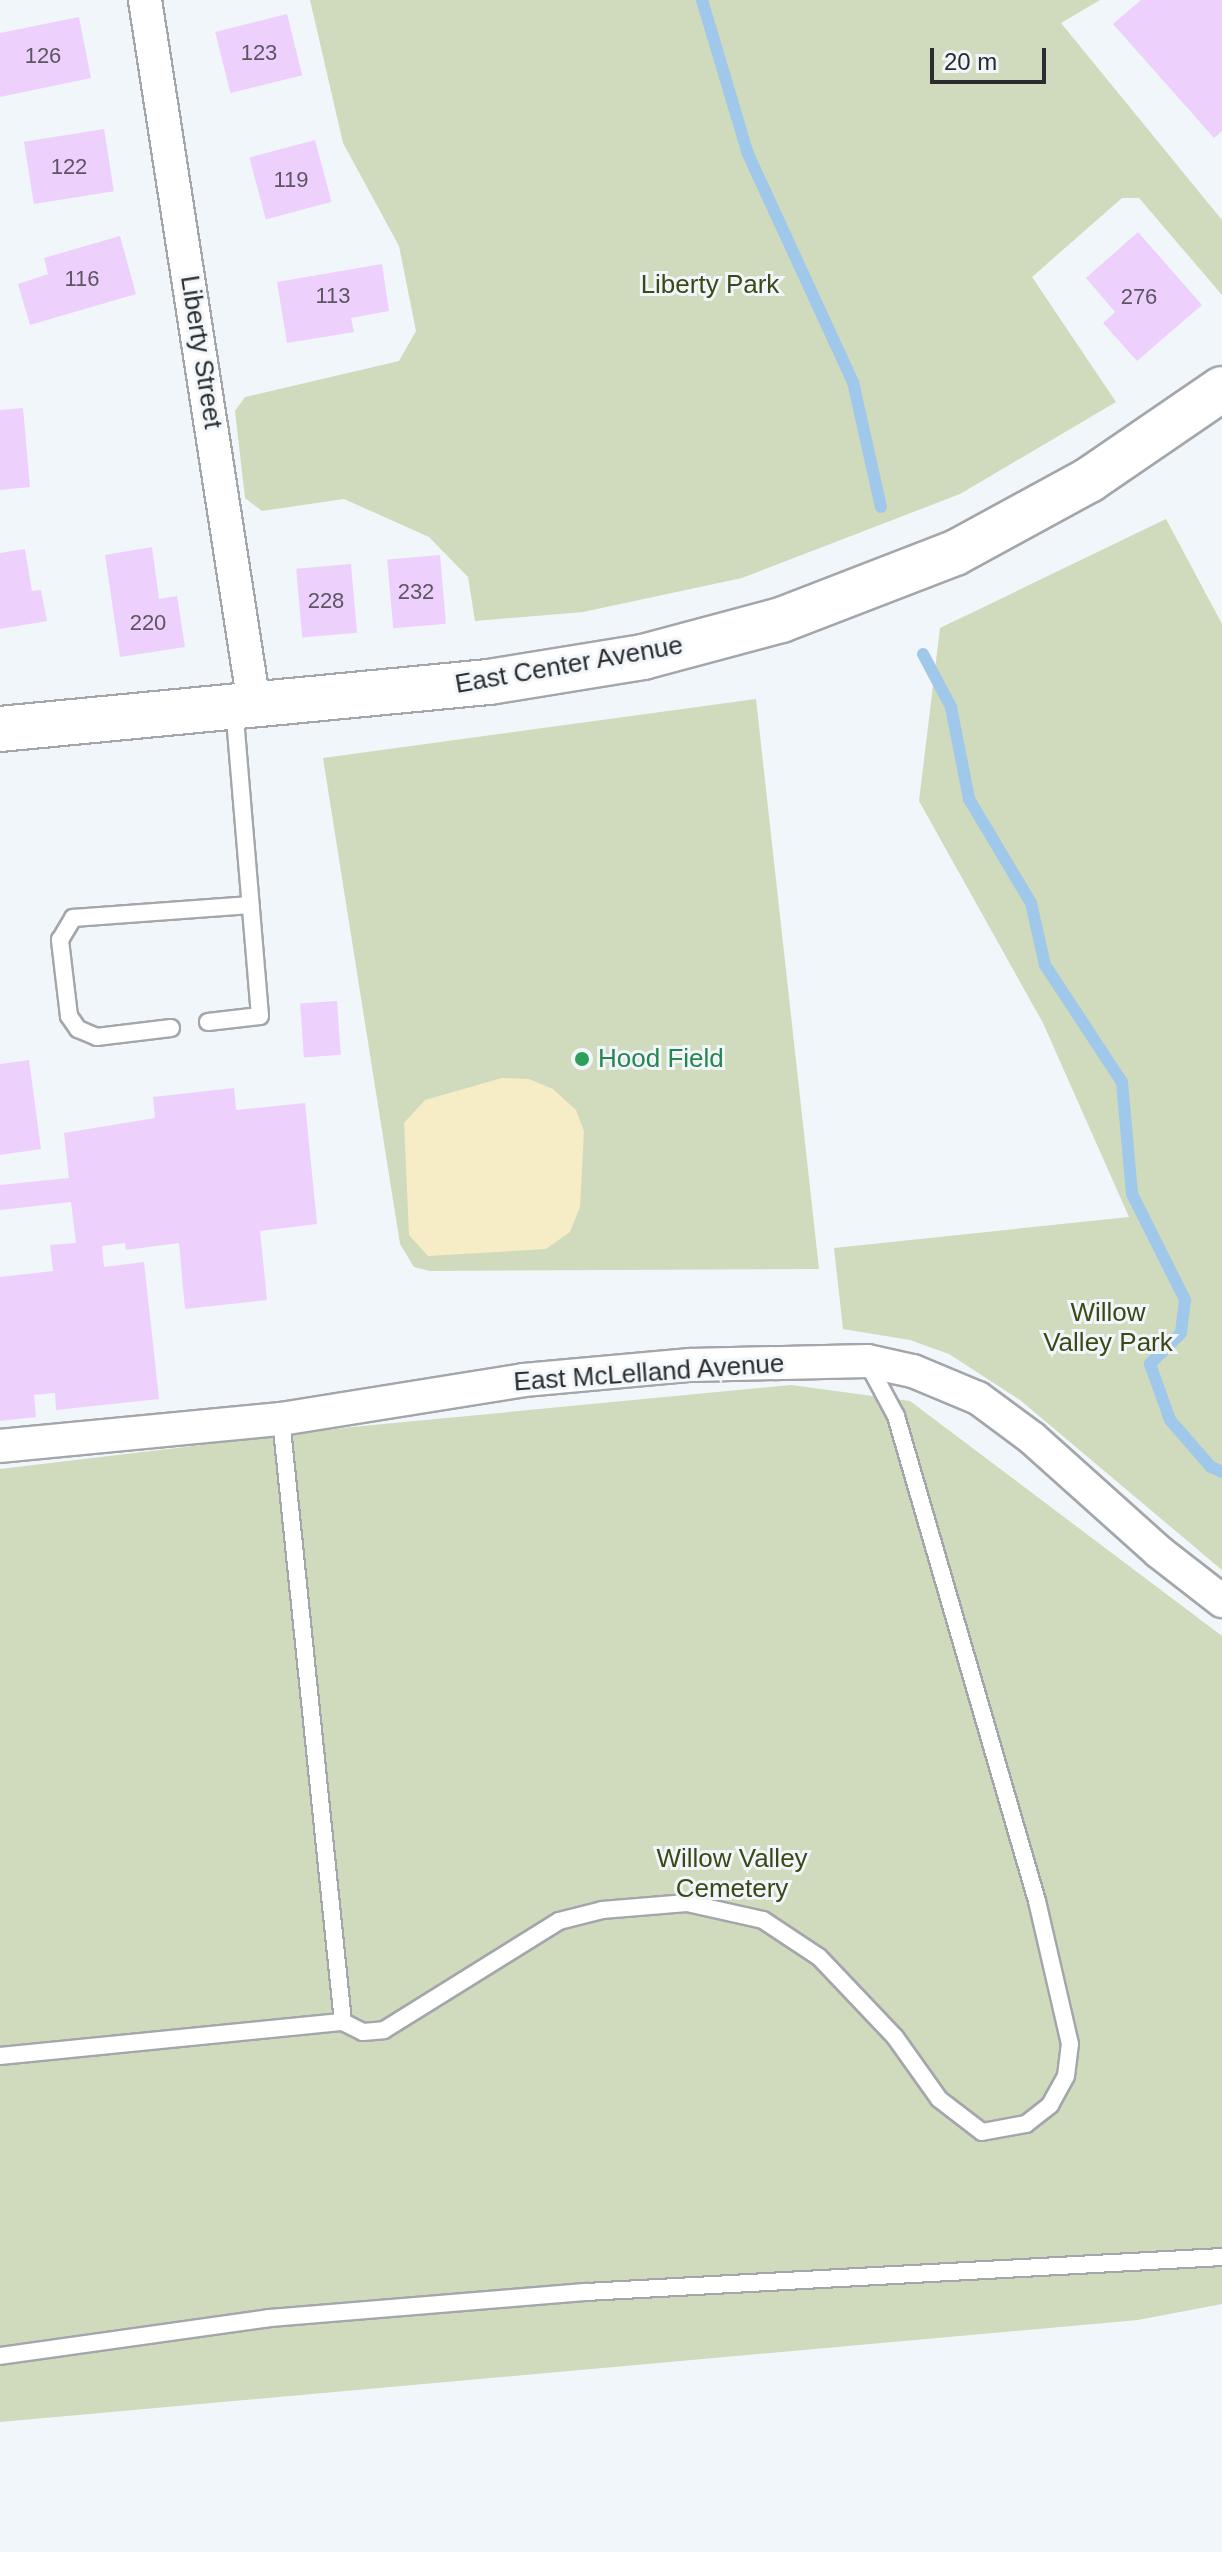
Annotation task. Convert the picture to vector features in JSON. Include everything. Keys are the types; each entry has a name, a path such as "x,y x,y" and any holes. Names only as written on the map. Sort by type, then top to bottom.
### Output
{"street":[{"name":"Liberty Street","path":"145,0 244,705"},
{"name":"East Center Avenue","path":"0,729 489,682 643,657 781,620 955,553 1089,480 1222,389"},
{"name":"East McLelland Avenue","path":"0,1446 281,1419 524,1380 690,1365 867,1361 913,1371 978,1398 1032,1438 1159,1552 1222,1601"}],"lane":[{"path":"208,1022 260,1016 251,905 244,705"},
{"path":"171,1028 97,1037 78,1029 69,1016 60,940 73,918 251,905"},
{"path":"0,2056 343,2022 363,2032 384,2030 559,1921 602,1910 687,1903 763,1920 819,1957 895,2037 939,2099 982,2132 1026,2124 1050,2105 1066,2076 1070,2044 1037,1901 896,1416 867,1361"},
{"path":"281,1419 343,2022"},
{"path":"0,2356 269,2318 570,2293 1222,2257"}],"green space":[{"name":"Liberty Park","path":"310,0 1100,0 1061,23 1222,220 1222,295 1139,198 1122,198 1032,277 1116,402 960,494 742,578 583,612 475,621 468,577 429,537 344,499 262,511 245,498 235,411 245,397 399,361 416,331 399,246 343,143"},
{"name":"Willow Valley Park","path":"1166,519 1222,624 1222,1570 1020,1400 949,1354 910,1340 843,1329 834,1248 1129,1217 1043,1023 919,801 940,628"},
{"name":"Hood Field","path":"756,699 819,1269 430,1271 414,1267 400,1244 323,758"},
{"name":"Willow Valley Cemetery","path":"791,1385 910,1401 1222,1636 1222,2304 1138,2320 0,2422 0,1469 352,1427"}],"sand":[{"path":"502,1078 529,1079 553,1089 576,1110 584,1131 580,1207 570,1232 546,1249 428,1256 409,1235 404,1123 425,1100"}],"building":[{"path":"1141,0 1222,0 1222,131 1214,138 1113,24"},
{"path":"287,14 302,75 230,93 215,32"},
{"path":"79,17 91,78 0,97 0,33"},
{"path":"104,129 114,191 34,204 24,142"},
{"path":"315,140 332,202 266,219 249,158"},
{"path":"1138,232 1202,305 1137,361 1103,323 1115,312 1086,278"},
{"path":"120,236 136,294 30,325 18,284 48,274 44,258"},
{"path":"382,264 389,311 351,318 354,332 287,343 277,282"},
{"path":"23,408 30,487 0,490 0,410"},
{"path":"152,547 159,599 177,596 185,647 120,657 105,555"},
{"path":"25,549 32,591 41,590 47,621 0,629 0,553"},
{"path":"440,555 446,624 393,628 387,560"},
{"path":"351,564 357,633 302,638 296,569"},
{"path":"337,1001 341,1055 304,1057 300,1004"},
{"path":"29,1060 41,1149 0,1155 0,1064"},
{"path":"234,1088 236,1110 305,1103 317,1224 260,1231 267,1300 185,1309 179,1243 126,1250 125,1243 102,1246 104,1267 144,1262 159,1399 56,1410 55,1393 34,1395 36,1417 0,1421 0,1277 53,1271 50,1245 76,1243 71,1202 0,1210 0,1185 69,1178 64,1133 155,1118 153,1097"}],"waterway":[{"path":"702,0 748,154 853,382 881,507"},
{"path":"923,654 951,707 969,799 1031,903 1045,965 1122,1082 1132,1194 1185,1300 1181,1333 1150,1364 1170,1420 1211,1467 1222,1472"}],"place":[{"name":"Hood Field","path":"582,1059"}]}
